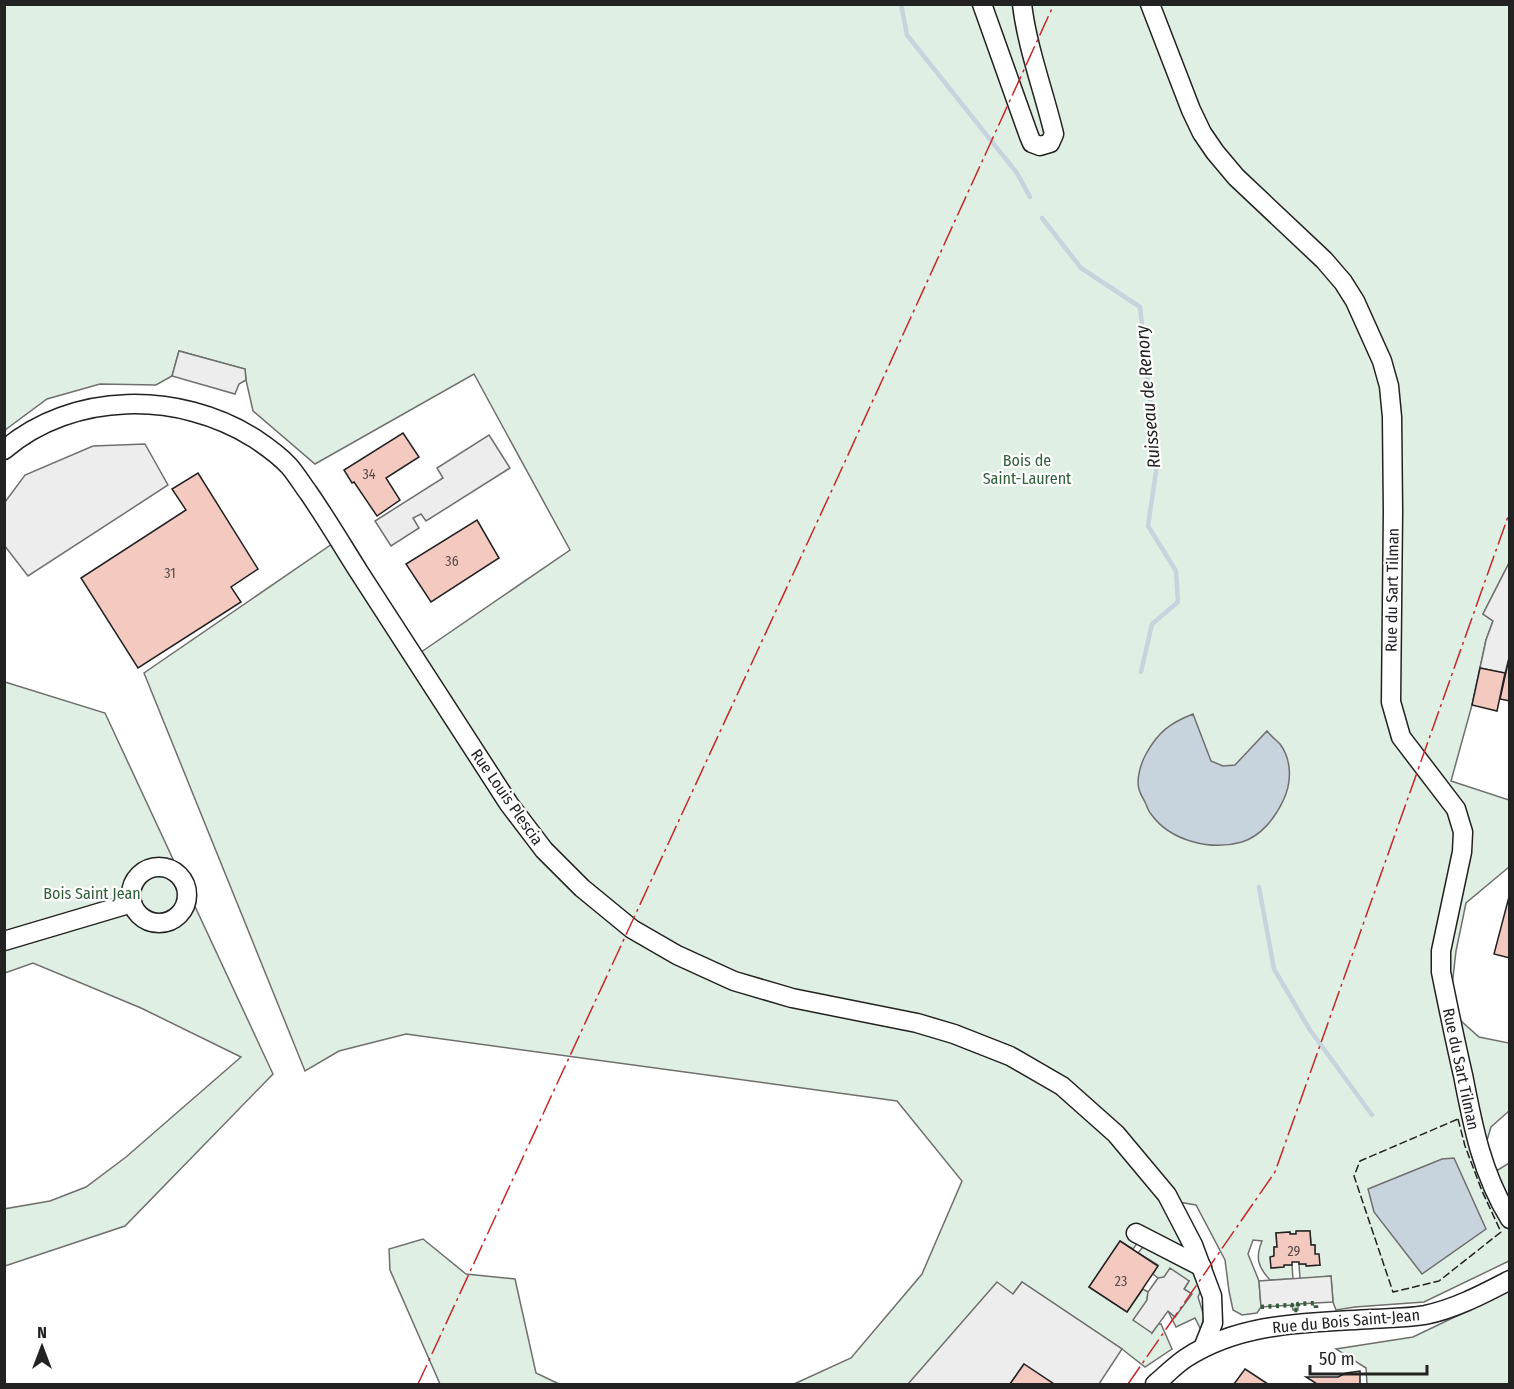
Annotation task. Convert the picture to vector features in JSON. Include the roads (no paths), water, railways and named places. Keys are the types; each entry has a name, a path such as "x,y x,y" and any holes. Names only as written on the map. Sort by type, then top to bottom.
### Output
{"street":[{"path":"982,4 1029,136 1032,143 1040,146 1050,143 1054,134 1022,4"},
{"name":"Rue du Sart Tilman","path":"1150,4 1202,133 1236,177 1324,260 1343,282 1355,301 1382,361 1389,386 1392,417 1391,702 1401,736 1456,809 1463,832 1462,852 1441,951 1441,972 1472,1122 1486,1174 1509,1219"},
{"name":"Rue Louis Plescia","path":"4,450 41,426 76,411 114,404 163,405 200,413 238,428 266,446 290,466 520,819 562,870 598,903 632,929 677,955 734,981 792,998 917,1023 954,1034 1010,1056 1062,1086 1116,1134 1167,1195 1193,1245 1212,1296 1214,1323 1203,1348"},
{"path":"4,941 132,903"},
{"path":"1139,1240 1202,1267"},
{"name":"Rue du Bois Saint-Jean","path":"1155,1384 1184,1359 1203,1348 1259,1328 1424,1315 1453,1307 1509,1280"}],"waterway":[{"name":"Ruisseau de Renory","path":"901,4 907,35 1017,173 1030,197"},
{"name":"Ruisseau de Renory","path":"1042,218 1081,268 1140,307 1157,465 1148,526 1176,571 1178,602 1152,624 1141,672"},
{"name":"Ruisseau de Renory","path":"1259,887 1274,969 1310,1030 1372,1115"}],"park label":[{"name":"Bois de Saint-Laurent","path":"1027,469"},
{"name":"Bois Saint Jean","path":"92,893"}]}
